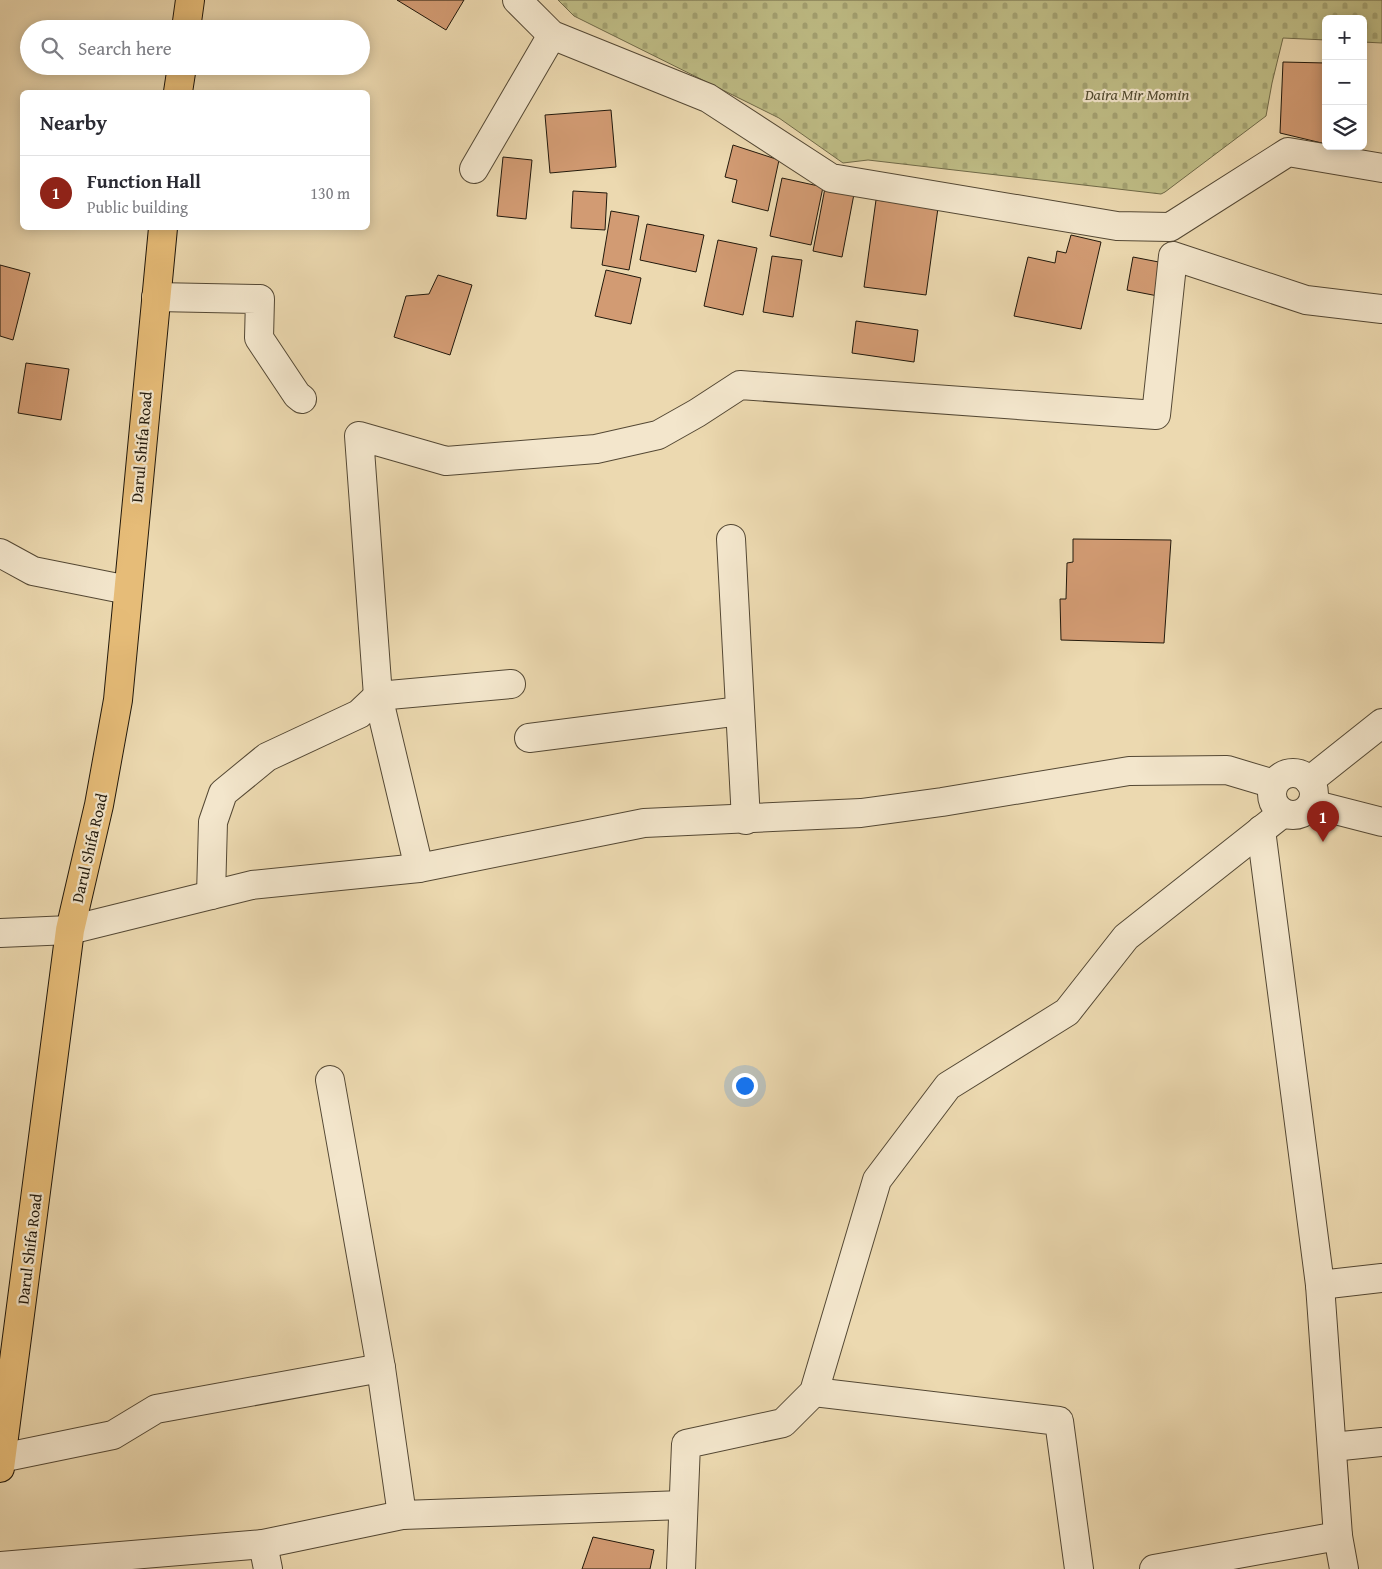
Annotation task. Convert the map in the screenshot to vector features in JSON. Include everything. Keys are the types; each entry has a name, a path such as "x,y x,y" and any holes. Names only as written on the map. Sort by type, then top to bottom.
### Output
{"highway":[{"path":"187,20 190,0"},
{"path":"178,90 181,75"},
{"name":"Darul Shifa Road","path":"1,1463 70,930 99,805 118,700 163,230"}],"street":[{"path":"517,0 552,35 708,98 831,178 1117,226 1170,227 1288,152 1382,168"},
{"path":"474,169 552,35"},
{"path":"419,868 378,696 358,436 446,461 596,449 658,435 697,413 740,385 1156,416 1173,256 1170,227"},
{"path":"1173,256 1306,300 1382,309"},
{"path":"156,297 260,299 259,338 296,395 302,399"},
{"path":"731,539 746,820"},
{"path":"0,552 33,571 128,590"},
{"path":"211,895 213,822 223,793 268,756 359,714 378,696 511,684"},
{"path":"529,738 740,712"},
{"path":"1382,723 1311,792 1303,813 1296,816 1283,813 1278,809 1272,797 1274,784 1278,779 1294,773 1305,776 1311,792 1382,822"},
{"path":"0,933 70,930 252,885 419,868 644,823 746,820 870,812 1129,771 1227,770 1274,784"},
{"path":"681,1569 682,1505 686,1444 783,1423 814,1392 877,1180 948,1086 1067,1012 1126,937 1283,813"},
{"path":"1262,830 1320,1285 1338,1536 1344,1569"},
{"path":"330,1080 381,1368 402,1515"},
{"path":"1320,1285 1382,1278"},
{"path":"1,1463 113,1435 156,1409 381,1368"},
{"path":"814,1392 1059,1421 1079,1569"},
{"path":"1332,1446 1382,1442"},
{"path":"0,1566 266,1557 402,1515 682,1505"},
{"path":"1154,1569 1338,1536"}],"green space":[{"name":"Daira Mir Momin","path":"558,0 1382,0 1382,43 1367,42 1367,15 1322,15 1322,40 1283,38 1266,116 1161,194 868,160 843,163 779,118 574,16"}],"building":[{"path":"397,0 464,0 446,30"},
{"path":"1283,62 1322,63 1322,143 1280,133"},
{"path":"611,110 616,167 550,173 545,115"},
{"path":"733,145 779,160 768,211 732,202 737,180 725,177"},
{"path":"503,157 532,160 526,219 497,216"},
{"path":"782,178 823,187 811,245 770,236"},
{"path":"825,188 854,194 842,257 813,251"},
{"path":"573,191 607,193 605,230 571,228"},
{"path":"876,200 938,208 926,295 864,287"},
{"path":"611,211 639,216 629,270 602,265"},
{"path":"647,224 704,235 696,272 640,260"},
{"path":"1071,235 1101,242 1081,329 1014,316 1028,257 1055,263 1057,251 1066,253"},
{"path":"718,240 757,248 743,315 704,306"},
{"path":"772,256 802,260 793,317 763,312"},
{"path":"1133,257 1169,264 1163,297 1127,290"},
{"path":"0,265 30,273 13,340 0,336"},
{"path":"606,270 641,278 631,324 595,316"},
{"path":"438,275 472,285 450,355 394,337 406,296 429,294"},
{"path":"856,321 918,330 914,362 852,353"},
{"path":"26,363 69,369 61,420 18,413"},
{"path":"1073,539 1171,540 1164,643 1061,640 1060,599 1066,599 1067,563 1073,562"},
{"path":"593,1537 654,1550 650,1569 582,1569"}],"place":[{"name":"Function Hall","path":"1323,842"}]}
